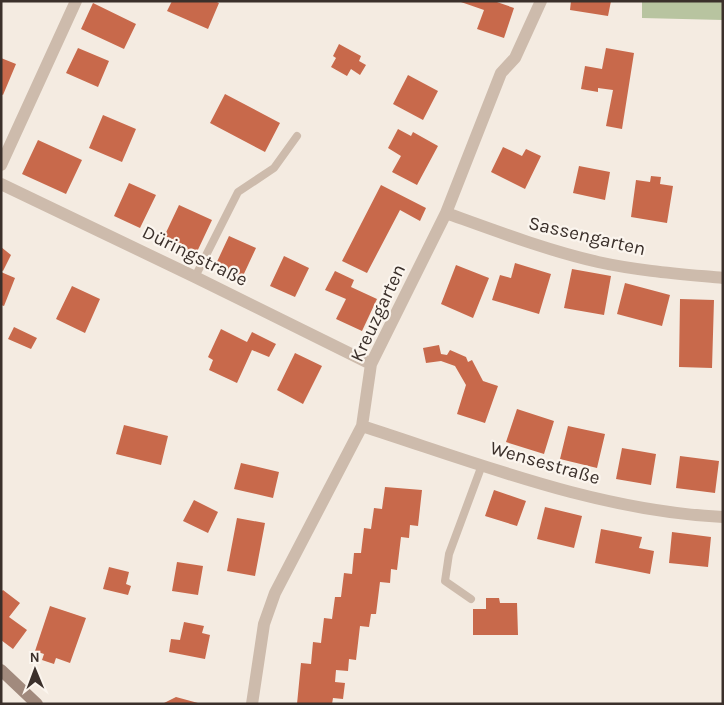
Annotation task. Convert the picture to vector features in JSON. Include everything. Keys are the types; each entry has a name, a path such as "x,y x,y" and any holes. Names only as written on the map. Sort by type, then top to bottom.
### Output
{"street":[{"path":"1,166 76,1"},
{"name":"Kreuzgarten","path":"252,704 264,624 275,593 362,426 371,364 446,213 501,73 515,58 541,1"},
{"name":"Düringstraße","path":"1,184 371,364"},
{"name":"Sassengarten","path":"446,213 522,241 599,262 672,273 723,278"},
{"name":"Wensestraße","path":"362,426 547,486 640,508 723,517"},
{"path":"1,670 37,704"}],"lane":[{"path":"195,277 238,192 274,168 297,136"},
{"path":"471,599 445,582 449,554 482,464"}],"green space":[{"path":"642,1 723,1 723,20 642,18"}],"building":[{"path":"172,1 215,1 219,3 208,29 167,11"},
{"path":"458,1 494,1 514,8 504,38 477,29 484,10"},
{"path":"571,1 611,1 608,16 570,10"},
{"path":"93,3 136,24 124,49 81,29"},
{"path":"339,44 361,56 359,61 366,65 360,75 351,69 347,76 331,67 336,58 333,56"},
{"path":"78,48 109,61 98,87 66,73"},
{"path":"606,48 634,53 622,129 606,126 613,90 598,88 598,92 581,89 585,66 602,69"},
{"path":"1,58 16,64 3,95 1,94"},
{"path":"408,75 438,91 423,120 393,104"},
{"path":"225,94 280,123 265,152 210,123"},
{"path":"103,115 136,129 122,162 89,148"},
{"path":"398,129 411,136 413,132 438,146 417,185 392,172 401,156 388,148"},
{"path":"38,140 82,160 66,194 22,174"},
{"path":"503,147 522,156 526,149 541,156 525,189 491,172"},
{"path":"579,166 610,172 605,200 573,193"},
{"path":"651,176 661,177 660,184 673,186 667,223 631,217 636,180 650,182"},
{"path":"129,183 156,195 140,228 114,216"},
{"path":"381,185 426,208 420,221 400,210 367,273 342,261"},
{"path":"179,205 212,220 195,256 162,241"},
{"path":"229,236 256,248 242,278 215,266"},
{"path":"1,247 11,255 3,271 1,270"},
{"path":"284,256 309,268 295,297 270,286"},
{"path":"515,263 551,274 539,314 492,300 500,275 511,278"},
{"path":"456,265 489,278 473,318 441,304"},
{"path":"572,269 611,276 604,315 564,308"},
{"path":"335,271 354,280 351,287 377,299 362,331 336,319 346,299 325,290"},
{"path":"1,272 15,278 4,306 1,305"},
{"path":"625,283 670,295 662,326 617,314"},
{"path":"72,286 100,299 85,333 56,319"},
{"path":"680,299 714,300 712,368 679,367"},
{"path":"14,327 37,338 31,349 8,339"},
{"path":"221,329 247,342 252,332 276,344 269,357 252,350 237,383 209,370 213,360 208,357"},
{"path":"439,345 441,354 447,355 450,350 466,357 468,362 472,360 483,381 498,386 485,423 457,414 466,385 455,366 441,361 426,363 423,348"},
{"path":"295,353 322,366 303,404 277,390"},
{"path":"517,409 554,421 544,454 506,442"},
{"path":"124,425 168,436 161,465 116,454"},
{"path":"568,426 605,434 597,468 560,459"},
{"path":"622,448 656,454 651,485 616,479"},
{"path":"680,456 719,461 715,493 676,488"},
{"path":"241,463 279,472 273,498 234,489"},
{"path":"385,487 422,490 418,526 410,525 409,538 401,537 397,570 391,569 390,583 380,582 376,614 371,614 369,627 360,626 356,660 349,659 348,671 336,670 335,682 345,683 343,699 333,698 332,704 297,704 301,663 311,664 313,642 321,643 324,618 332,619 335,597 341,597 344,573 352,574 354,553 361,553 364,528 371,529 374,508 382,509"},
{"path":"494,490 526,501 517,526 485,516"},
{"path":"194,500 218,512 208,533 183,521"},
{"path":"545,507 582,516 574,548 537,539"},
{"path":"237,518 265,523 255,576 227,571"},
{"path":"601,529 642,537 639,548 654,551 650,574 595,563"},
{"path":"672,532 711,537 708,567 669,563"},
{"path":"177,562 203,566 198,595 172,591"},
{"path":"109,567 129,572 126,584 131,586 128,595 103,589"},
{"path":"3,590 20,603 9,617 27,630 13,649 1,640 1,592"},
{"path":"486,598 499,598 500,603 517,603 518,635 473,635 473,609 486,609"},
{"path":"50,606 86,618 70,663 56,658 54,664 42,660 44,654 35,651"},
{"path":"184,622 204,626 202,633 210,635 205,659 169,652 171,639 180,640"},
{"path":"176,697 198,703 198,704 162,704"}]}
